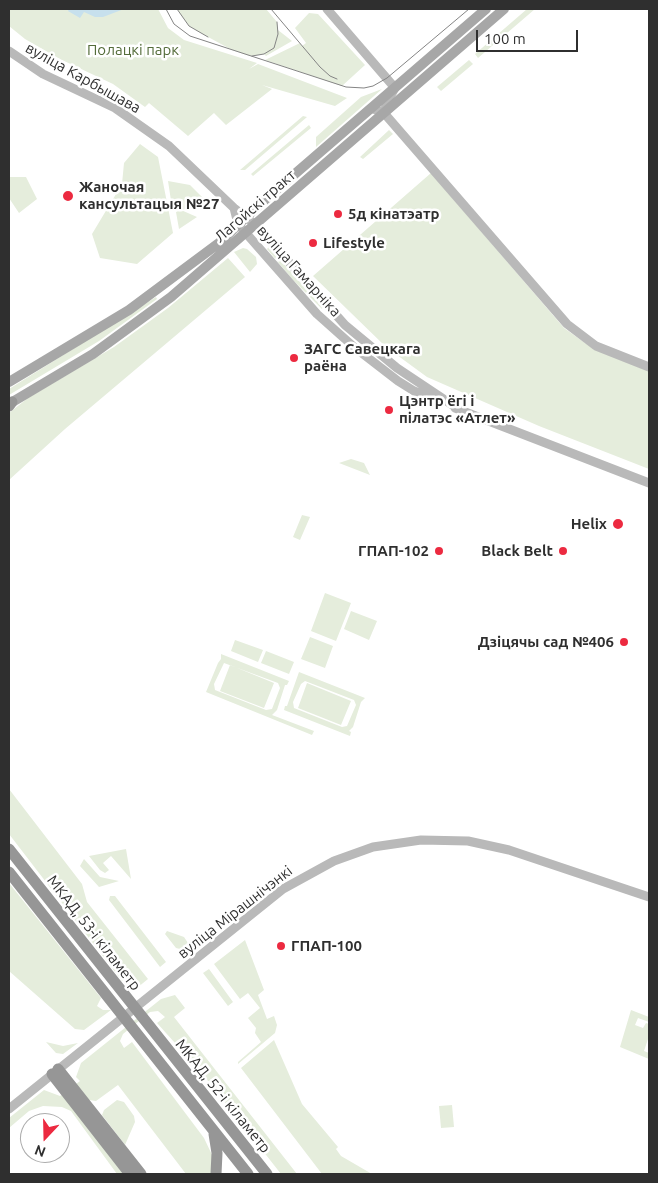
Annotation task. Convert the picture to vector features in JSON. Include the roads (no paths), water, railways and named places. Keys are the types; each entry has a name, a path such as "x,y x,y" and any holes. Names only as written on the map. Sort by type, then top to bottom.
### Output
{"highway":[{"name":"МКАД, 53-і кіламетр","path":"9,848 154,1033"},
{"name":"МКАД, 53-і кіламетр","path":"9,872 144,1042"},
{"name":"МКАД, 52-і кіламетр","path":"154,1033 267,1174"},
{"name":"МКАД, 52-і кіламетр","path":"144,1042 248,1174"},
{"path":"55,1072 130,1174"},
{"path":"55,1072 141,1174"},
{"path":"214,1131 217,1153 216,1174"}],"main road":[{"path":"327,9 395,88 387,102 384,113"},
{"name":"Лагойскі тракт","path":"9,382 129,310 218,243 486,9"},
{"name":"Лагойскі тракт","path":"10,404 93,354 139,322 246,234 504,9"},
{"name":"вуліца Карбышава","path":"9,51 43,74 99,100 134,120 169,146 234,208"},
{"path":"371,108 384,113 567,324 596,346 649,367"},
{"name":"вуліца Гамарніка","path":"234,208 247,216 256,225 345,325 397,368 460,410"},
{"name":"вуліца Гамарніка","path":"234,208 238,224 317,314 354,347 398,381 414,391 460,410 649,483"},
{"path":"317,314 322,315 325,312 326,304"},
{"name":"вуліца Мірашнічэнкі","path":"9,1109 283,889 334,861 385,843 447,840 490,845 649,897"}],"water":[{"path":"69,9 124,9 103,17 95,17 84,12 80,18 68,11"}],"tram line":[{"path":"166,9 174,24 190,36 346,87 364,88 373,86 387,78 469,9"},
{"path":"177,9 189,26 208,37"},
{"path":"271,9 320,67 330,76 337,79"},
{"path":"252,56 264,54 274,48 278,34 277,22"}],"place":[{"name":"Жаночая кансультацыя №27","path":"68,196"},
{"name":"5д кінатэатр","path":"338,214"},
{"name":"Lifestyle","path":"313,243"},
{"name":"ЗАГС Савецкага раёна","path":"294,358"},
{"name":"Цэнтр ёгі і пілатэс «Атлет»","path":"389,410"},
{"name":"Helix","path":"618,524"},
{"name":"ГПАП-102","path":"439,551"},
{"name":"Black Belt","path":"563,551"},
{"name":"Дзіцячы сад №406","path":"624,642"},
{"name":"ГПАП-100","path":"281,946"}],"park label":[{"name":"Полацкі парк","path":"133,50"}]}
